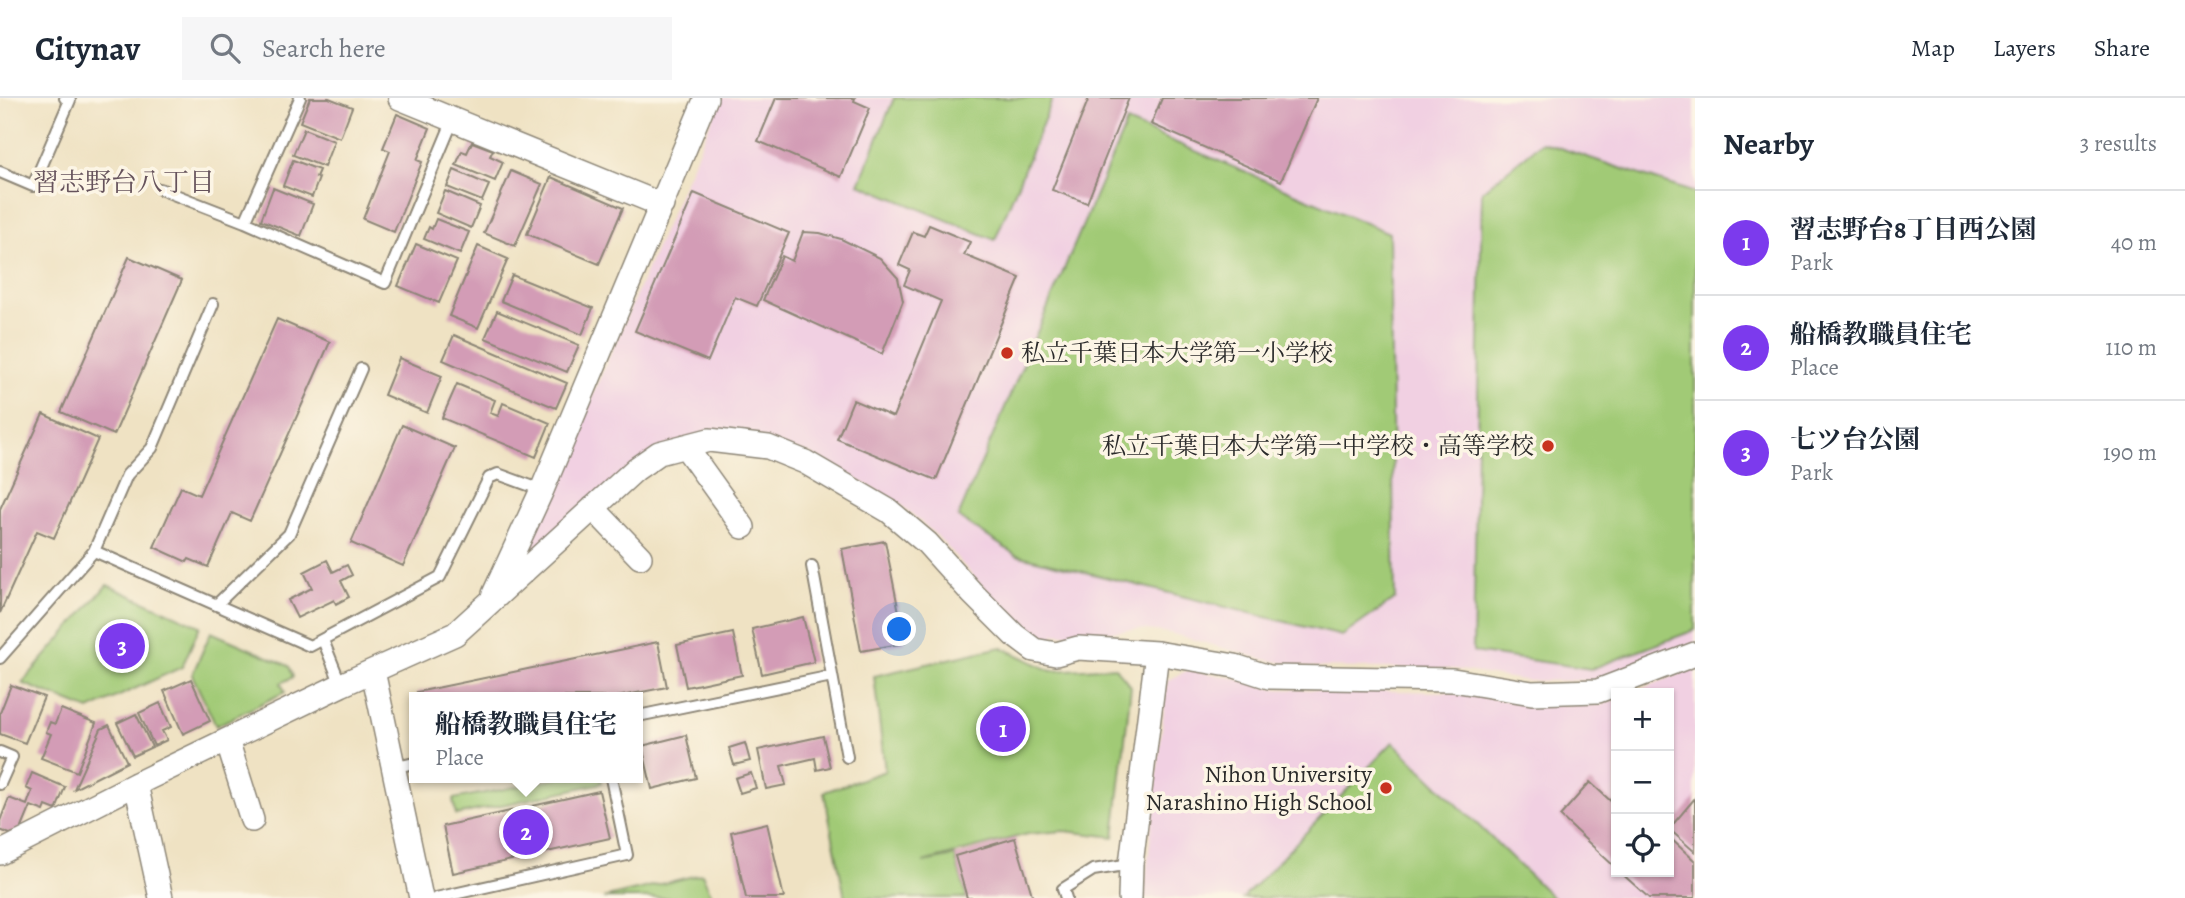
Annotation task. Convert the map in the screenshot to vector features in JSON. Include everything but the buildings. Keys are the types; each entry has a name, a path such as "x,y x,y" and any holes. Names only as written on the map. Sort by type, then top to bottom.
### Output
{"street":[{"path":"400,98 662,205"},
{"path":"489,604 541,490 706,98"},
{"path":"0,853 341,685 455,634 636,470 659,453 709,440 768,447 805,462 889,511 927,543 1014,635 1034,650 1056,654 1078,648 1157,653 1235,666 1269,677 1453,680 1532,693 1598,691 1695,654"},
{"path":"685,446 743,527"},
{"path":"593,508 640,556"},
{"path":"1130,898 1131,864 1157,653"},
{"path":"373,671 404,766 421,898"},
{"path":"227,740 252,820"},
{"path":"136,784 161,898"}],"lane":[{"path":"0,172 33,186 70,100 65,98"},
{"path":"245,222 300,98"},
{"path":"160,189 385,282 453,120"},
{"path":"0,659 94,551 127,475 152,448 213,304"},
{"path":"216,605 289,534 361,369"},
{"path":"94,551 310,646 440,578 489,478 498,474 541,490"},
{"path":"812,566 846,757"},
{"path":"323,640 341,685"},
{"path":"643,715 832,676"},
{"path":"0,752 12,757 0,784"},
{"path":"436,898 627,855 612,783"},
{"path":"1066,898 1063,889 1093,870 1131,864"}],"shaded area":[{"path":"721,98 1695,98 1695,643 1596,680 1528,681 1454,669 1310,667 1262,659 1170,633 1138,629 1054,634 1053,641 1024,627 939,538 898,502 809,453 706,431 521,561"},
{"name":"Nihon University Narashino High School","path":"1695,668 1695,898 1144,898 1167,681 1188,670 1234,678 1273,689 1448,692 1529,704 1602,705 1611,701 1611,877 1674,877 1674,688 1644,688"}],"green space":[{"path":"894,98 1053,98 995,240 859,184"},
{"path":"1127,122 1389,233 1395,599 1342,636 1016,555 958,517"},
{"path":"1542,142 1695,193 1695,630 1591,669 1473,652 1482,191"},
{"path":"107,585 200,626 182,667 89,710 22,683"},
{"path":"211,632 289,666 293,677 281,683 285,692 216,726 192,675"},
{"path":"1001,647 1051,671 1115,667 1131,686 1114,837 1064,831 1028,834 923,862 955,856 967,898 845,898 824,792 885,771 874,676"},
{"path":"1393,742 1553,898 1243,898"},
{"path":"535,783 602,783 456,815 453,799"},
{"path":"702,874 713,898 603,898"}],"place":[{"name":"私立千葉日本大学第一小学校","path":"1007,353"},
{"name":"私立千葉日本大学第一中学校・高等学校","path":"1548,446"},
{"name":"七ツ台公園","path":"122,646"},
{"name":"習志野台8丁目西公園","path":"1003,729"},
{"name":"Nihon University Narashino High School","path":"1386,788"},
{"name":"船橋教職員住宅","path":"526,832"}],"district":[{"name":"習志野台八丁目","path":"124,182"}]}
